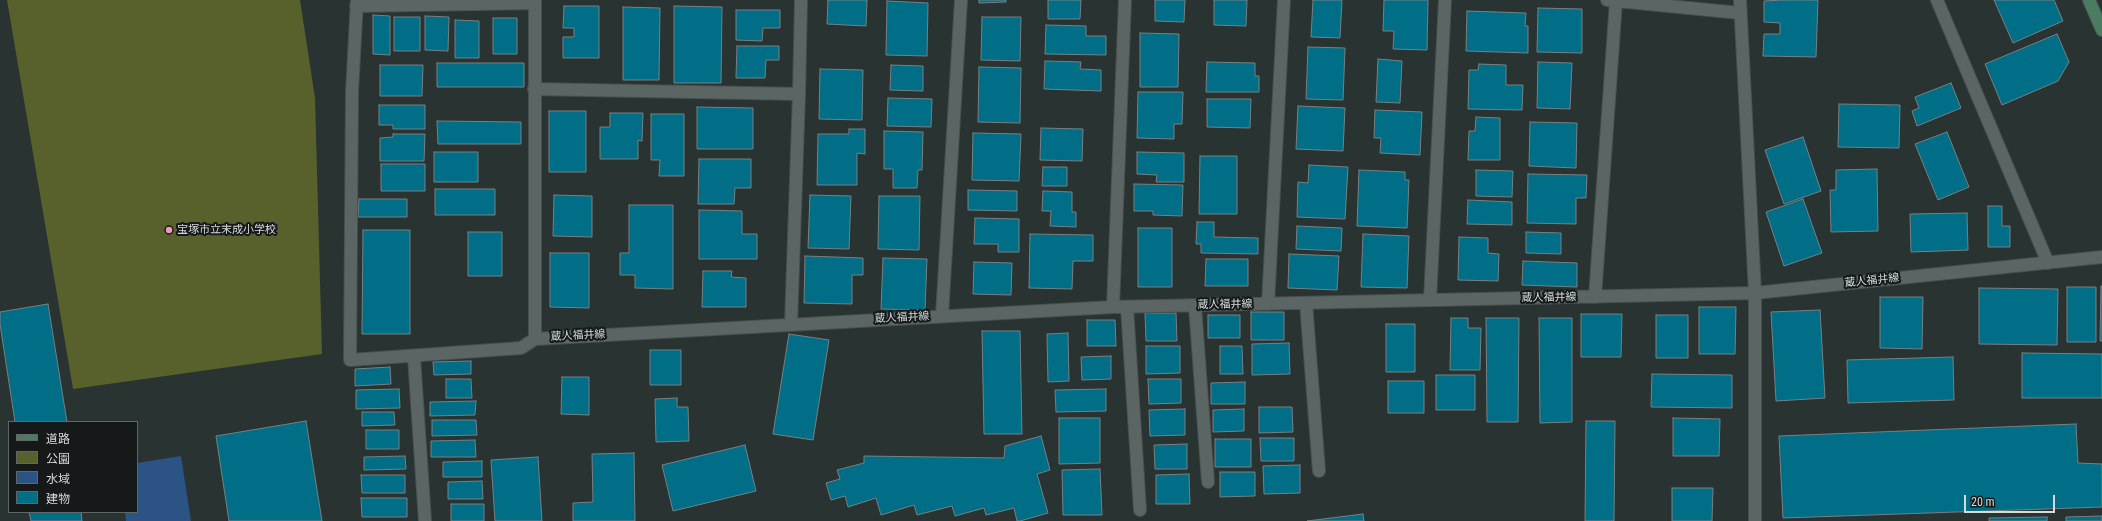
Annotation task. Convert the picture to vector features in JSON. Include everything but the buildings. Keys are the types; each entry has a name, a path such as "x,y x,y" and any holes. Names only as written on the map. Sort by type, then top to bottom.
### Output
{"street":[{"path":"791,324 800,94 801,0"},
{"path":"942,316 961,0"},
{"path":"1113,308 1125,0"},
{"path":"1268,304 1284,0"},
{"path":"1430,300 1445,0"},
{"path":"1595,297 1612,0 1740,13"},
{"path":"1740,0 1755,293 1755,521"},
{"path":"1937,0 2048,263"},
{"path":"2089,0 2102,30"},
{"path":"357,3 535,1 535,339"},
{"name":"蔵人福井線","path":"357,3 352,92 350,360 414,357 521,348 535,339 1128,307 1755,293 2102,257"},
{"path":"534,89 800,94"},
{"path":"1306,303 1319,471"},
{"path":"1195,306 1208,482"},
{"path":"1128,307 1140,510"},
{"path":"414,357 425,521"}],"green space":[{"name":"宝塚市立末成小学校","path":"7,0 300,0 315,98 322,354 73,389"}],"water":[{"path":"181,456 191,521 126,521 125,513 138,513 138,463"}],"place":[{"name":"宝塚市立末成小学校","path":"169,230"}]}
